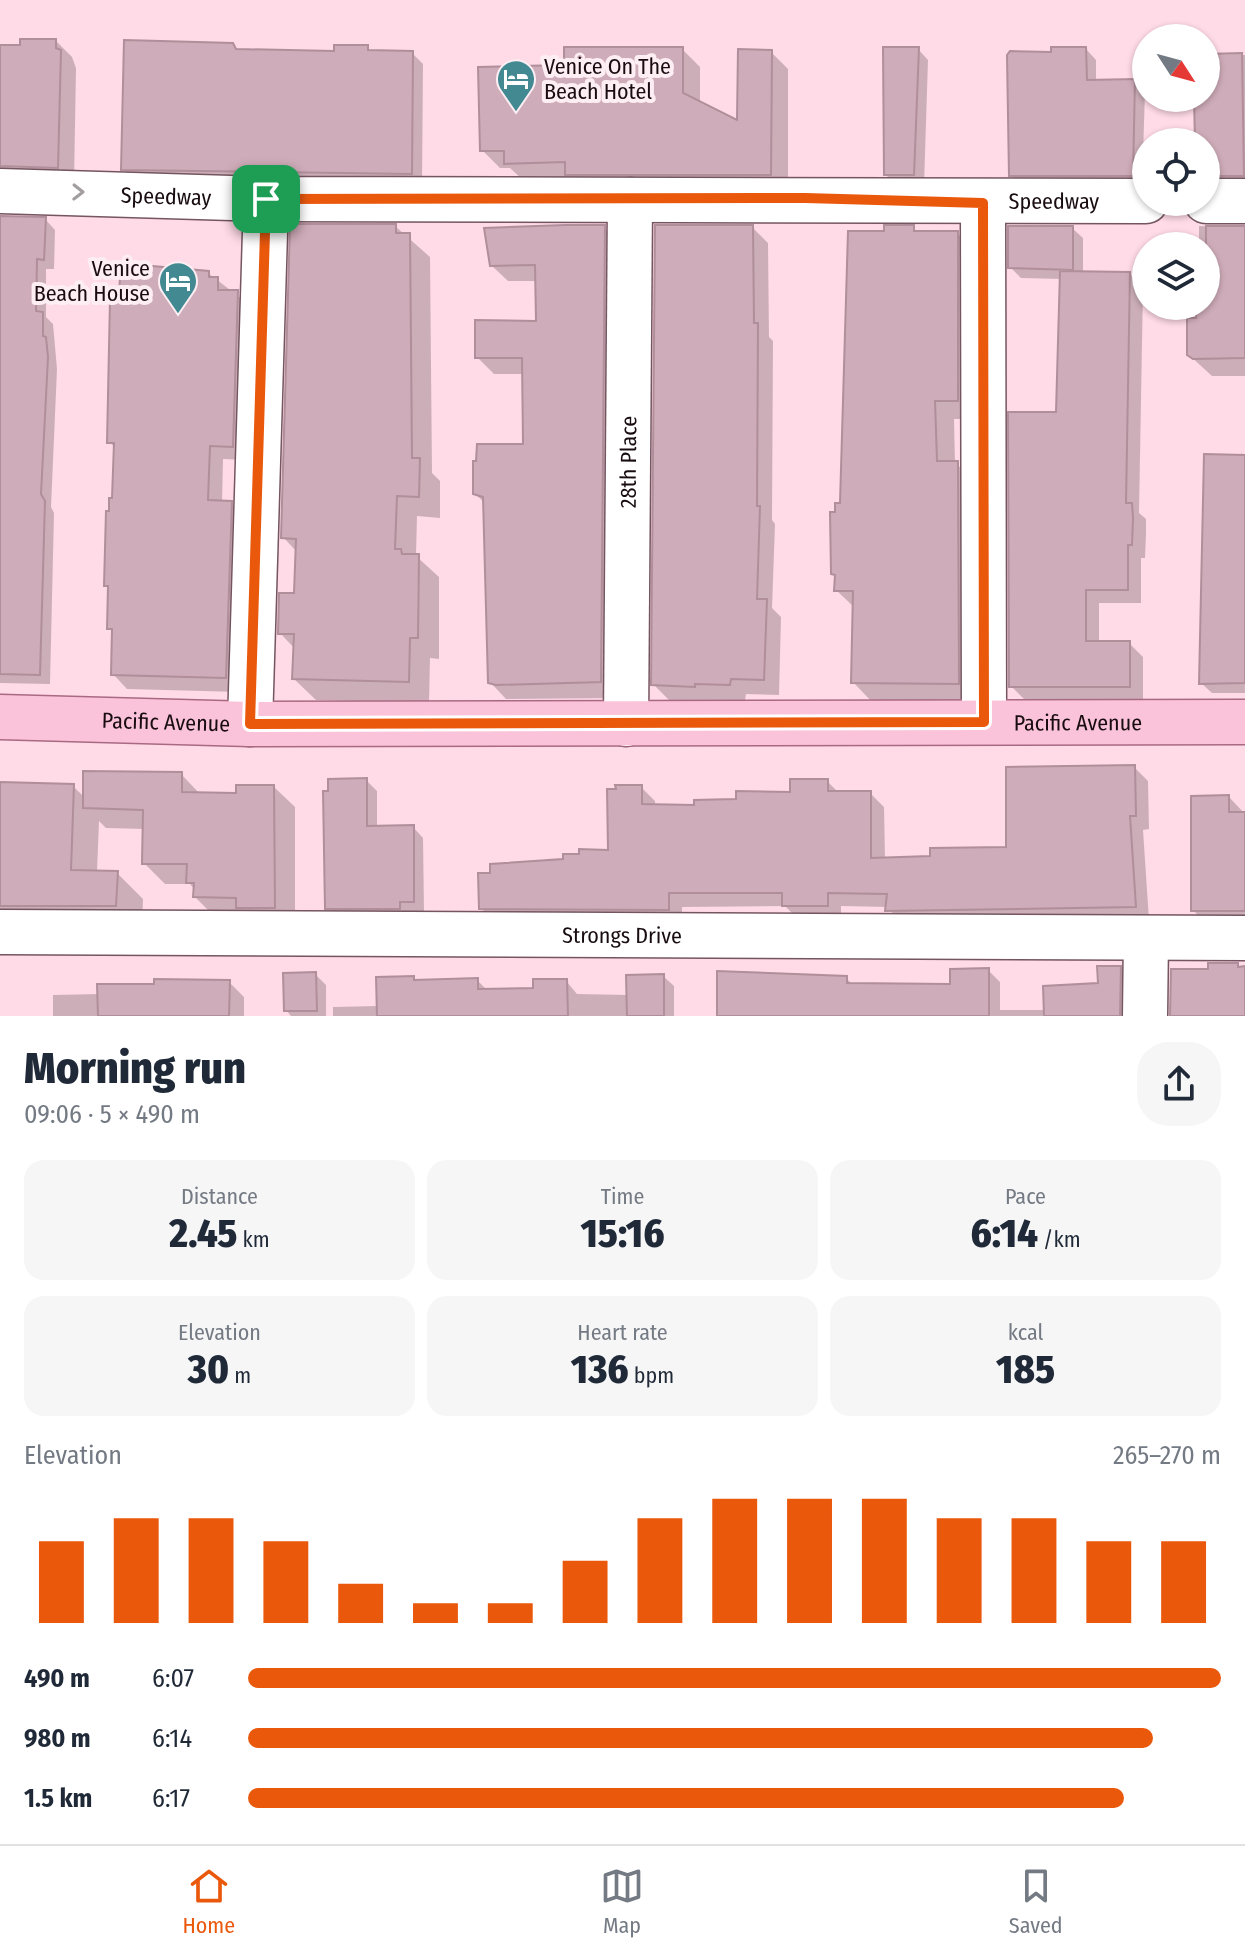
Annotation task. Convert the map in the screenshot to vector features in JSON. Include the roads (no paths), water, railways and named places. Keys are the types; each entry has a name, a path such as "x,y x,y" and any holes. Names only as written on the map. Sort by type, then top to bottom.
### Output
{"main road":[{"name":"Pacific Avenue","path":"0,717 250,724 1245,722"}],"street":[{"name":"Speedway","path":"0,191 266,199 1132,201"},
{"path":"250,724 266,199"},
{"name":"28th Place","path":"626,724 630,200"},
{"path":"1220,201 1245,201"},
{"path":"983,203 984,722"},
{"name":"Strongs Drive","path":"0,932 1245,938"},
{"path":"1145,1016 1146,938"}],"place":[{"name":"Venice On The Beach Hotel","path":"516,113"},
{"name":"Venice Beach House","path":"178,315"}]}
